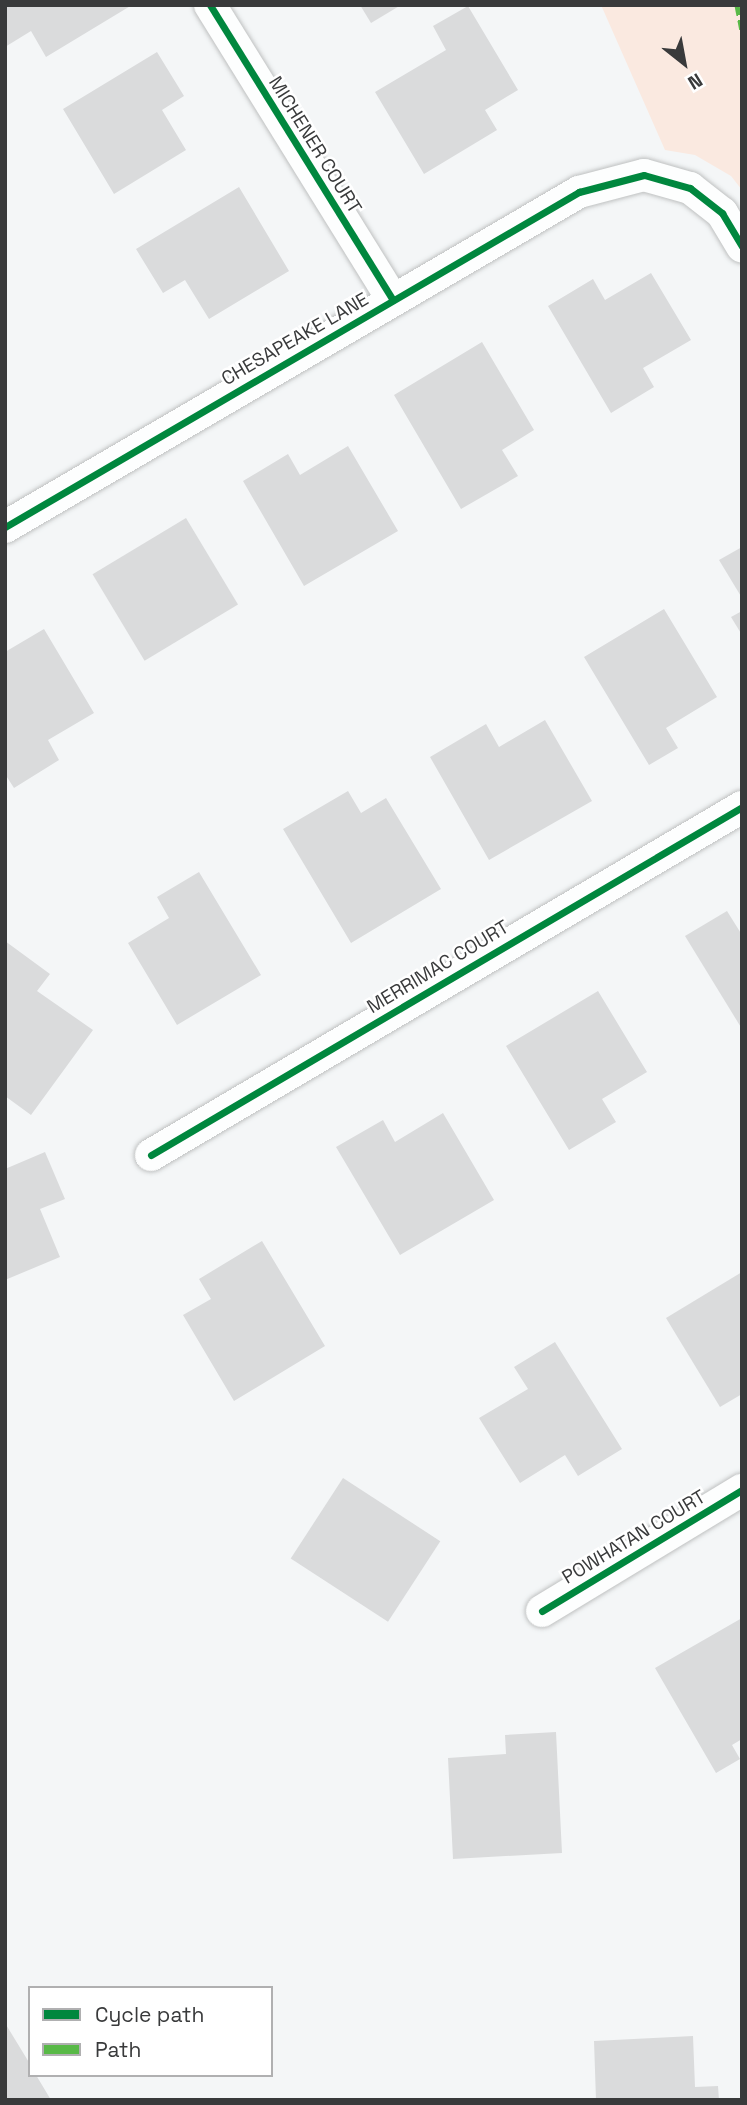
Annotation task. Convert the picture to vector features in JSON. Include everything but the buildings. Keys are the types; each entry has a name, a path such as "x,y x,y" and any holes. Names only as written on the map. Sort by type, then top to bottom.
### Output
{"street":[{"name":"MICHENER COURT","path":"210,5 393,300"},
{"name":"CHESAPEAKE LANE","path":"5,527 393,300 523,220 579,192 644,176 690,188 722,214 742,246"},
{"name":"MERRIMAC COURT","path":"151,1155 742,807"},
{"name":"POWHATAN COURT","path":"542,1611 742,1490"}],"shaded area":[{"path":"601,5 742,5 742,190 731,176 695,155 665,150"}],"marked path":[{"path":"737,5 742,31"}],"cycle path":[{"path":"210,5 393,300"},
{"path":"5,527 579,192 644,175 690,188 722,213 742,246"},
{"path":"151,1155 742,807"},
{"path":"542,1611 742,1490"}]}
